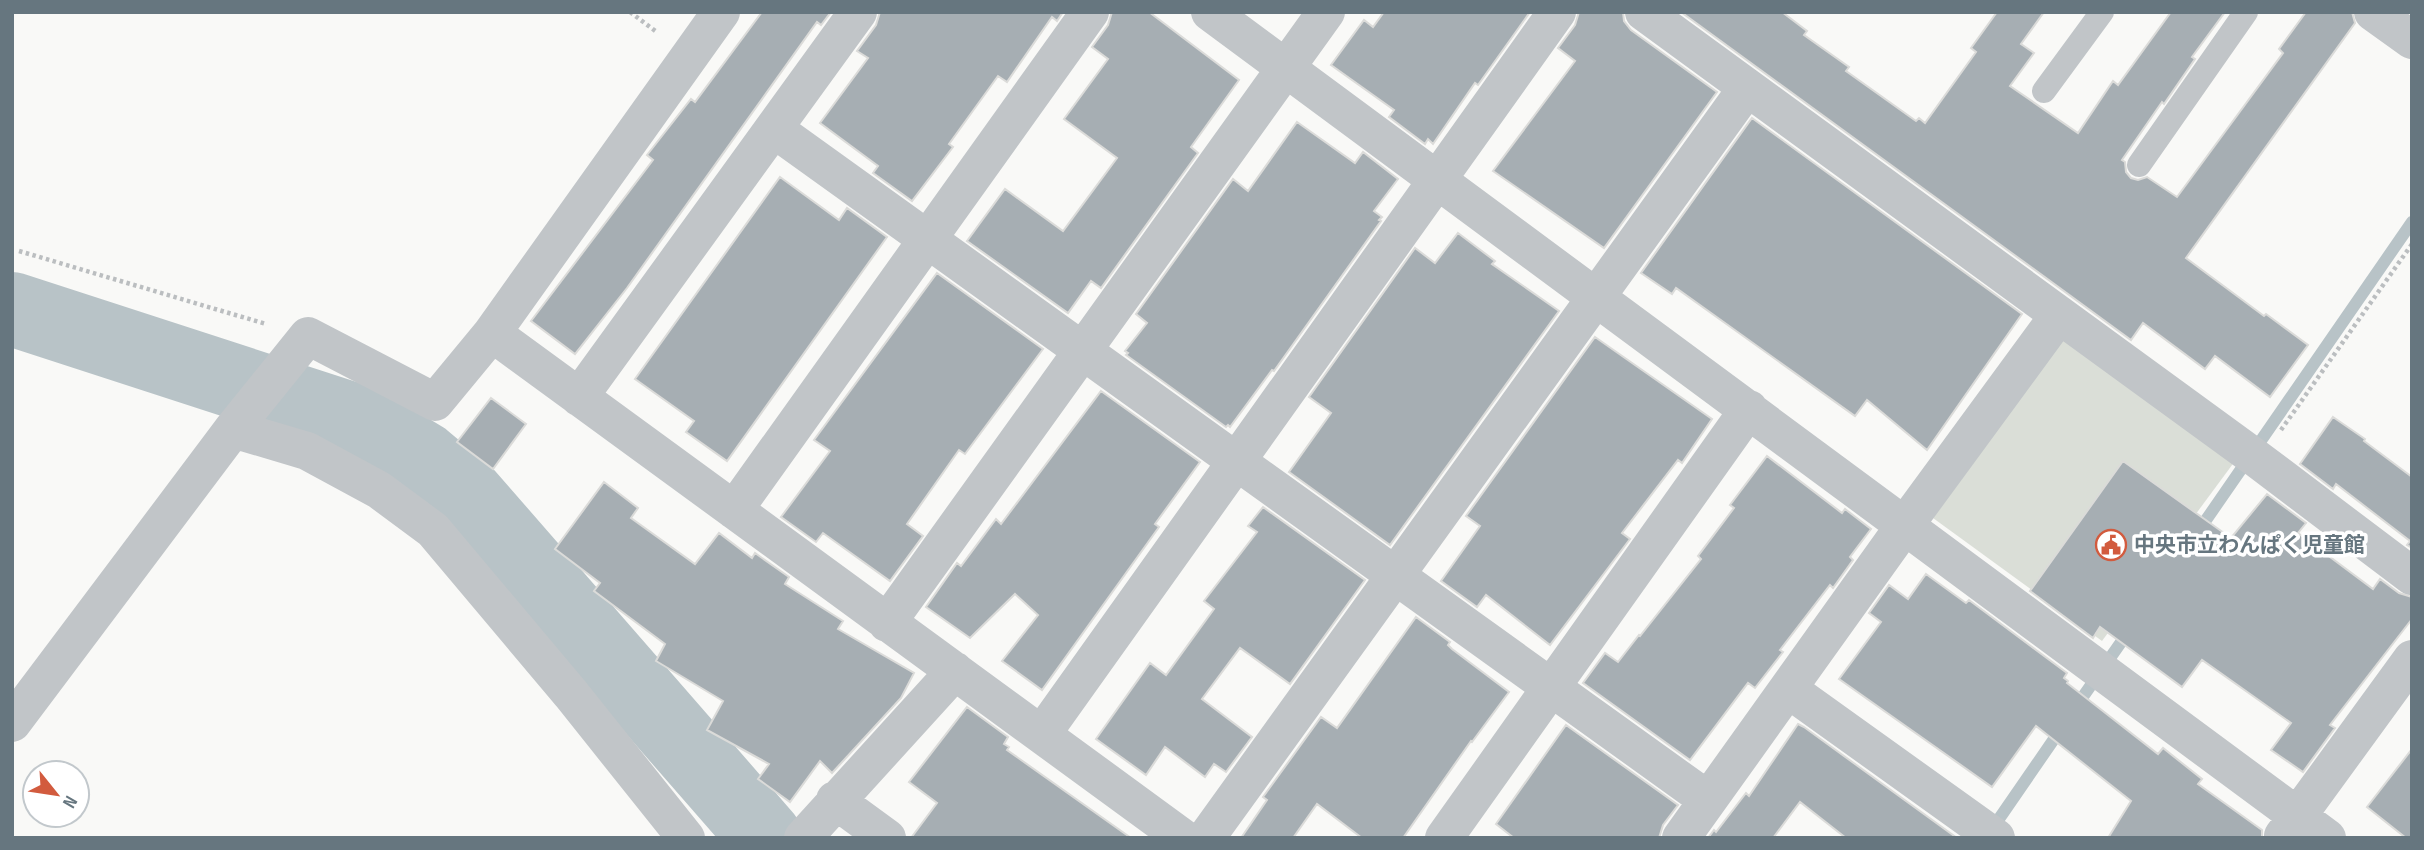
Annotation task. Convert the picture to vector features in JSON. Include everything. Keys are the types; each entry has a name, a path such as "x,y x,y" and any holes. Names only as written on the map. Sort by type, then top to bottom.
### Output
{"street":[{"path":"12,723 241,419 308,336 435,402 492,333 721,12"},
{"path":"579,397 858,12"},
{"path":"734,510 1090,12"},
{"path":"1210,12 2080,654 2302,831 2412,659"},
{"path":"887,622 1326,12"},
{"path":"1042,734 1557,12"},
{"path":"1644,12 2412,576"},
{"path":"2373,12 2412,40"},
{"path":"1206,838 1747,88"},
{"path":"774,129 1708,800"},
{"path":"1681,838 2059,315"},
{"path":"492,333 1183,838"},
{"path":"1444,838 1749,409"},
{"path":"241,419 379,490 433,530 579,704 686,838"},
{"path":"803,838 955,671"},
{"path":"1788,689 1985,829"},
{"path":"835,800 887,838"}],"lane":[{"path":"2044,91 2102,12"},
{"path":"2139,165 2246,12"}],"path":[{"path":"2248,453 2412,244"},
{"path":"19,251 308,336"}],"shaded area":[{"path":"2065,337 2235,461 2102,641 1933,518"}],"building":[{"path":"762,12 831,12 821,25 817,22 627,288 575,354 531,321 653,160 647,155 691,99 695,102"},
{"path":"880,12 1063,12 1057,21 1052,17 1007,82 998,76 949,144 953,147 912,201 873,173 878,166 820,123 868,58 857,51 876,25"},
{"path":"1112,12 1149,12 1239,80 1191,147 1198,153 1101,288 1091,281 1068,313 967,241 1005,189 1063,231 1117,158 1064,119 1108,59 1092,47 1108,25"},
{"path":"1384,12 1530,12 1478,85 1475,83 1433,144 1428,139 1425,144 1389,117 1394,110 1331,65 1364,20 1373,27"},
{"path":"1579,12 1623,12 1624,21 1631,30 1717,92 1604,248 1493,171 1575,61 1558,48 1575,25"},
{"path":"1681,12 1782,12 1807,31 1804,35 1849,67 1846,71 1916,121 1919,118 1925,123 1976,52 1971,48 1997,12 2044,12 2021,44 2034,53 2010,86 2078,133 2113,81 2118,85 2171,12 2225,12 2192,57 2195,59 2164,104 2162,102 2122,160 2131,178 2138,180 2147,177 2177,197 2283,53 2279,49 2306,12 2352,12 2355,23 2186,258 2308,345 2270,397 2215,356 2205,369 2143,323 2131,340"},
{"path":"1752,118 2022,314 1927,450 1867,400 1855,416 1676,288 1672,294 1641,273"},
{"path":"1297,122 1355,163 1363,152 1398,179 1374,211 1382,217 1379,220 1381,221 1274,371 1272,370 1230,427 1226,427 1126,355 1128,353 1125,351 1147,323 1136,314 1233,179 1248,191"},
{"path":"780,177 839,220 847,208 887,237 727,461 686,432 694,421 635,379"},
{"path":"1458,233 1495,261 1492,264 1559,311 1390,545 1289,472 1331,413 1309,397 1415,248 1435,263"},
{"path":"937,273 1043,349 965,454 959,450 907,524 923,536 890,581 823,533 816,542 781,517 830,451 814,440"},
{"path":"1595,337 1712,419 1682,463 1678,460 1622,533 1630,539 1550,645 1486,595 1477,607 1441,581 1480,526 1466,516"},
{"path":"1101,391 1200,462 1155,524 1159,527 1042,690 1002,661 1038,615 1015,594 970,638 926,607 957,563 961,566 996,519 1001,524"},
{"path":"491,398 526,424 493,469 457,442"},
{"path":"2333,417 2412,477 2412,548 2407,545 2410,541 2336,484 2333,489 2300,464"},
{"path":"1767,456 1842,513 1845,509 1871,529 1850,557 1853,560 1833,588 1830,585 1780,650 1783,652 1755,688 1748,683 1690,760 1583,683 1605,653 1618,662 1640,636 1701,559 1698,556 1734,508 1730,505"},
{"path":"2123,461 2231,538 2267,494 2306,523 2298,533 2373,589 2380,579 2399,593 2412,597 2412,619 2330,725 2335,728 2303,772 2271,750 2291,723 2202,660 2182,687 2100,627 2093,638 2030,591"},
{"path":"604,482 638,508 631,518 695,564 719,533 752,558 755,553 789,577 785,584 843,621 838,629 914,673 901,698 832,773 820,761 790,802 758,779 769,764 707,730 723,701 656,661 665,644 594,591 600,583 555,549"},
{"path":"1263,507 1365,580 1290,684 1240,648 1202,699 1252,737 1226,772 1214,764 1205,777 1165,747 1146,775 1096,739 1150,663 1166,675 1214,609 1204,601 1257,532 1248,526"},
{"path":"1926,574 1966,603 1969,600 2067,673 2064,678 2067,683 2158,754 2163,748 2202,779 2198,784 2262,830 2262,838 2108,838 2131,801 2036,726 1992,787 1839,679 1881,622 1869,613 1889,585 1908,599"},
{"path":"1416,617 1450,642 1448,645 1452,649 1509,692 1403,838 1362,838 1317,804 1293,838 1241,838 1267,800 1263,797 1321,717 1337,728"},
{"path":"967,707 1008,737 1004,744 1009,747 1007,750 1131,838 911,838 937,803 909,782"},
{"path":"1798,724 1957,838 1846,838 1800,802 1773,838 1708,838 1714,830 1716,832 1746,793 1749,796"},
{"path":"1566,725 1678,805 1663,825 1659,838 1514,838 1496,824"},
{"path":"2412,749 2412,838 2406,838 2367,807"}],"waterway":[{"path":"2197,533 2412,222"},
{"path":"12,309 366,424 424,459 467,495 766,838"},
{"path":"2075,708 2131,628"},
{"path":"1992,829 2063,726"}],"place":[{"name":"中央市立わんぱく児童館","path":"2111,545"}]}
